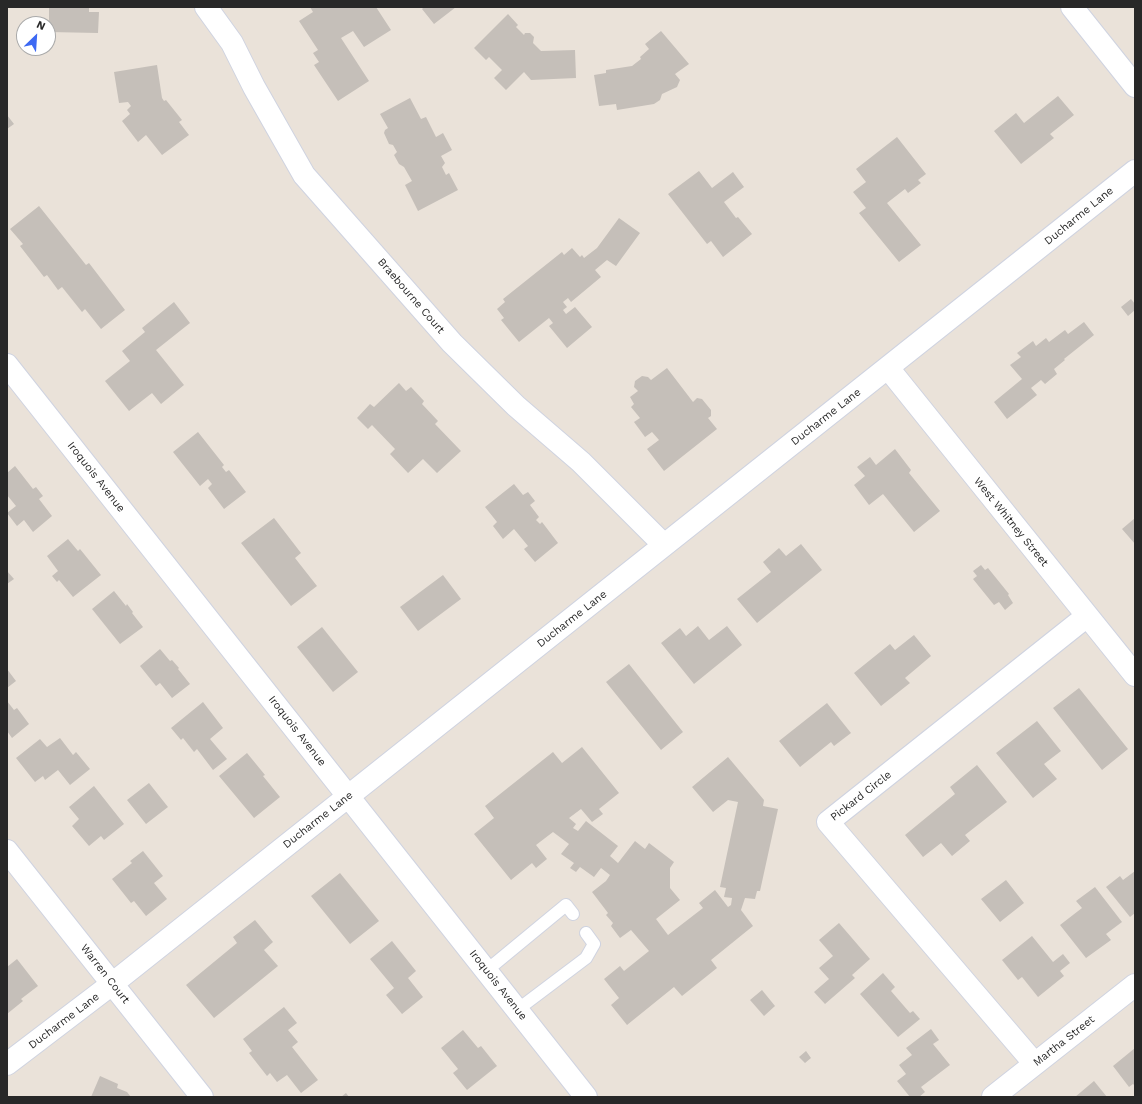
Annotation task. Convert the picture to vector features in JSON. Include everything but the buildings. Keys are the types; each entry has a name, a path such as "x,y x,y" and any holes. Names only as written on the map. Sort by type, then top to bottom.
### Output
{"street":[{"name":"Braebourne Court","path":"206,7 232,43 254,87 304,175 452,343 516,406 581,462 664,546"},
{"path":"1072,7 1135,86"},
{"name":"Ducharme Lane","path":"7,1064 112,984 1135,171"},
{"name":"Iroquois Avenue","path":"7,365 586,1097"},
{"name":"West Whitney Street","path":"888,368 1135,675"},
{"name":"Pickard Circle","path":"1035,1064 828,822 1087,616"},
{"name":"Warren Court","path":"7,851 202,1097"},
{"name":"Martha Street","path":"993,1097 1135,985"}],"lane":[{"path":"486,971 566,905 573,914"},
{"path":"517,1010 586,958 594,944 586,933"}]}
